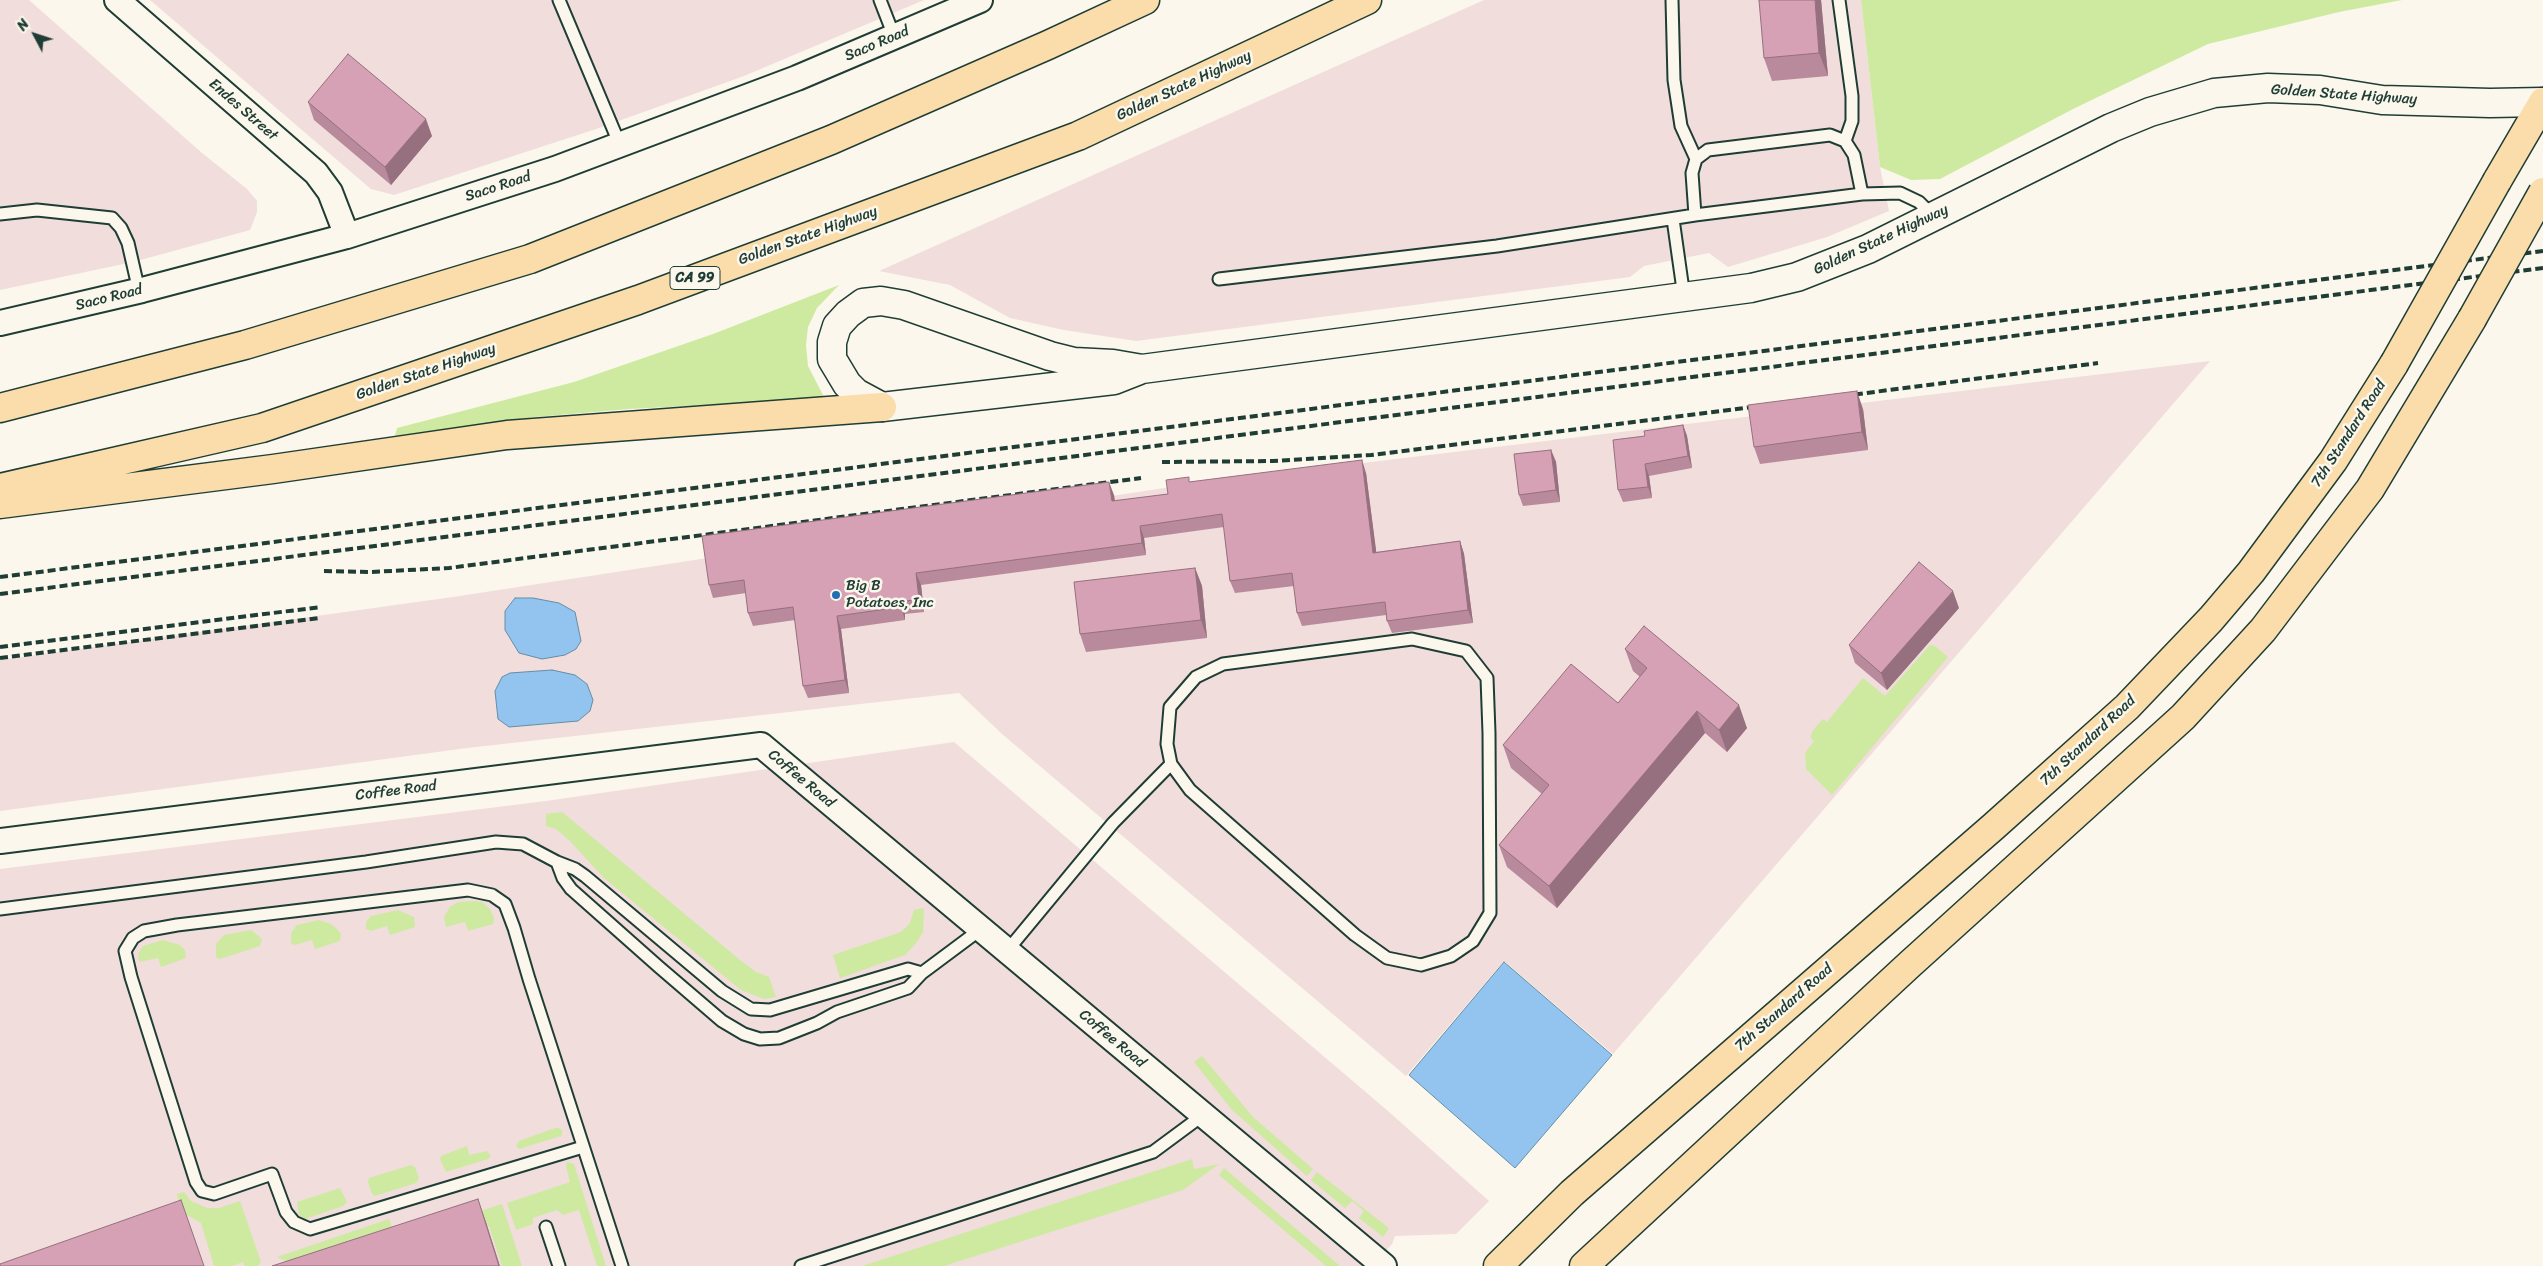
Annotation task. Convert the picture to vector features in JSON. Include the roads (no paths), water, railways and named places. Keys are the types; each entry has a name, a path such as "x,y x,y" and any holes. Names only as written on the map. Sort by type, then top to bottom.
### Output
{"main road":[{"path":"0,408 245,345 530,259 831,140 1048,45 1145,0"},
{"name":"Golden State Highway","path":"0,488 262,428 638,300 1078,136 1367,0"},
{"name":"Golden State Highway","path":"1142,369 1113,364 1074,362 1050,356 904,305 881,301 863,303 848,314 837,326 832,342 832,359 838,372 856,393 882,407 1114,380 1142,369 1751,288 1797,277 1842,261 2111,128 2150,112 2214,93 2268,88 2320,90 2382,100 2490,103 2543,102"},
{"name":"7th Standard Road","path":"1498,1266 1572,1192 1993,828 2134,700 2212,619 2251,572 2332,461 2394,364 2496,181 2543,102"},
{"path":"1584,1266 1909,965 2183,717 2263,630 2370,489 2450,358 2543,192"},
{"path":"0,504 273,469 507,435 882,407"}],"street":[{"name":"Endes Street","path":"117,0 316,174 330,192 347,236"},
{"name":"Saco Road","path":"0,322 139,291 347,236 620,145 797,78 980,0"},
{"name":"Coffee Road","path":"0,841 761,745 1384,1266"}],"lane":[{"path":"559,0 620,145"},
{"path":"880,0 894,36"},
{"path":"1672,0 1674,80 1681,126 1696,159"},
{"path":"1838,0 1852,96 1852,121 1845,141"},
{"path":"1695,215 1692,173 1696,159 1708,150 1746,145 1830,135 1845,141 1854,155 1862,194"},
{"path":"1219,279 1497,246 1695,215 1862,194 1900,194 1919,202 1934,217"},
{"path":"0,214 37,210 112,218 121,228 128,243 139,291"},
{"path":"1673,219 1684,297"},
{"path":"1412,640 1466,651 1487,678 1490,913 1472,941 1451,956 1421,965 1387,958 1355,935 1190,790 1171,764 1167,744 1170,707 1196,677 1223,664 1412,640"},
{"path":"1007,951 1113,823 1171,764"},
{"path":"0,909 357,864 496,842 522,844 580,872 722,991 751,1009 770,1010 908,969 922,973"},
{"path":"557,862 563,878 571,889 722,1021 752,1037 760,1039 779,1038 817,1023 837,1012 908,988 922,973 981,929"},
{"path":"583,1147 310,1230 294,1222 286,1212 272,1174 214,1194 202,1191 196,1182 131,978 125,951 134,938 144,930 468,890 492,894 505,904 514,928 622,1266"},
{"path":"800,1266 1153,1152 1203,1115"},
{"path":"546,1227 559,1266"}],"water":[{"path":"515,598 533,598 559,603 575,612 581,641 576,649 565,655 542,659 519,653 505,630 505,611"},
{"path":"552,670 575,675 587,684 593,700 590,711 578,721 509,727 498,719 495,691 502,677 510,673"},
{"path":"1504,962 1612,1055 1515,1168 1409,1075"}],"railway":[{"path":"0,577 2543,251"},
{"path":"0,594 2543,268"},
{"path":"1843,396 2098,363"},
{"path":"1162,462 1273,461 1371,455 1761,406"},
{"path":"324,571 371,572 449,568 1141,478"},
{"path":"0,647 321,607"},
{"path":"0,658 320,618"}],"place":[{"name":"Big B Potatoes, Inc","path":"836,595"}]}
